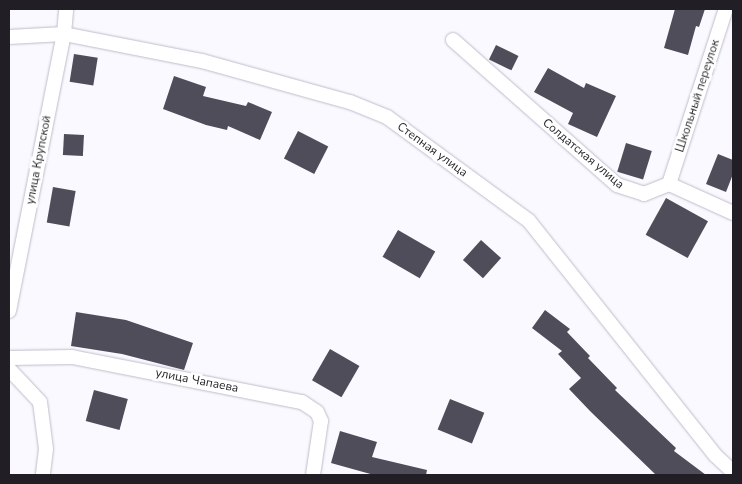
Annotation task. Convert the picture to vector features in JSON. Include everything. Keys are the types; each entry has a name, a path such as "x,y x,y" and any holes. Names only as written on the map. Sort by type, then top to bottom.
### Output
{"street":[{"name":"улица Крупской","path":"9,311 64,34 66,9"},
{"name":"Школьный переулок","path":"669,184 726,9"},
{"name":"Степная улица","path":"9,37 64,34 202,61 350,102 387,117 529,221 716,456 733,472"},
{"name":"Солдатская улица","path":"452,40 616,186 644,194 669,184"},
{"path":"669,184 733,213"},
{"name":"улица Чапаева","path":"9,358 72,357 302,402 317,412 321,421 313,475"},
{"path":"9,368 40,402 46,448 42,475"}],"building":[{"path":"675,9 705,9 699,27 696,26 688,55 664,48"},
{"path":"496,45 518,56 511,70 489,59"},
{"path":"74,54 98,58 93,85 70,82"},
{"path":"548,68 584,88 586,83 616,96 597,137 568,124 573,113 534,92"},
{"path":"174,76 206,87 203,96 246,106 248,102 272,112 260,140 228,126 227,130 206,125 163,109"},
{"path":"298,131 328,146 314,174 284,159"},
{"path":"64,134 84,135 83,156 63,155"},
{"path":"626,143 652,151 643,180 617,172"},
{"path":"718,154 733,160 733,174 726,192 706,184"},
{"path":"53,187 76,191 69,226 47,222"},
{"path":"666,198 708,221 688,258 646,235"},
{"path":"398,230 435,251 420,278 382,257"},
{"path":"481,240 501,258 483,278 463,260"},
{"path":"545,310 570,329 567,332 590,356 588,358 617,388 615,390 676,448 674,451 706,475 656,475 590,411 569,389 581,378 558,354 562,351 532,328"},
{"path":"76,312 126,320 193,343 184,370 122,354 71,346"},
{"path":"330,349 359,366 341,397 312,380"},
{"path":"94,390 128,399 120,430 86,421"},
{"path":"450,399 484,413 472,443 438,430"},
{"path":"340,431 377,442 372,457 427,470 426,475 374,475 331,463"}]}
